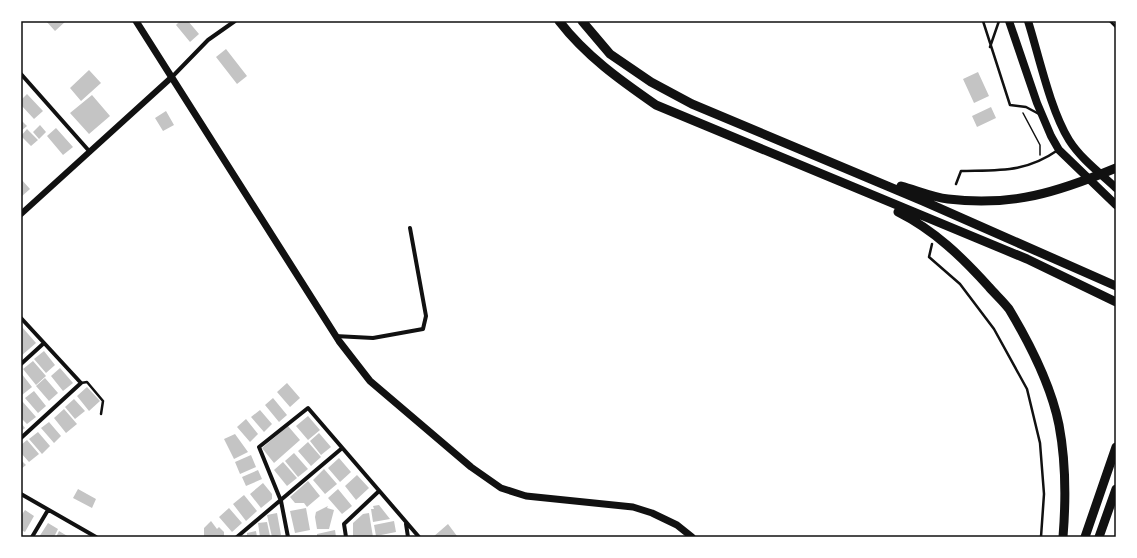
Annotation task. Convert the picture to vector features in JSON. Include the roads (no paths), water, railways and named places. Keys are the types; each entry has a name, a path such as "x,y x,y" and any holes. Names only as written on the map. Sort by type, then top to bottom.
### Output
{"highway":[{"path":"559,21 585,51 613,75 656,105 1027,259 1116,302"},
{"path":"582,21 610,54 651,82 692,104 868,178 1116,286"},
{"path":"868,178 946,198 975,201 1016,200 1045,194 1076,184 1116,168"},
{"path":"842,183 920,223 951,248 1008,308 1047,384 1059,425 1064,466 1066,508 1063,537"},
{"path":"1085,537 1116,447"},
{"path":"1099,537 1116,489"}],"main road":[{"path":"136,21 335,336 370,381 470,467 501,488 526,496 633,507 652,513 677,525 692,537"},
{"path":"1009,21 1042,115 1059,150 1116,206"},
{"path":"1028,21 1053,103 1069,140 1085,160 1116,188"}],"street":[{"path":"21,214 172,77 208,40 235,21"},
{"path":"21,74 90,152"},
{"path":"335,336 373,338 423,328 426,316 410,228"},
{"path":"21,318 81,383 21,438"},
{"path":"21,364 44,343"},
{"path":"288,537 280,501 259,447 308,408 378,492 419,537"},
{"path":"236,537 342,449"},
{"path":"346,537 344,524 378,492"},
{"path":"21,494 96,537"},
{"path":"32,537 48,510"},
{"path":"406,524 408,537"}],"lane":[{"path":"983,21 990,47 1010,105 1026,107 1042,115"},
{"path":"990,47 999,21"},
{"path":"1110,21 1116,26"},
{"path":"956,184 961,171 1017,169 1040,162 1059,150"},
{"path":"932,244 929,257 960,284 994,329 1027,389 1040,443 1044,494 1041,537"},
{"path":"81,383 87,382 103,401 101,414"}]}
